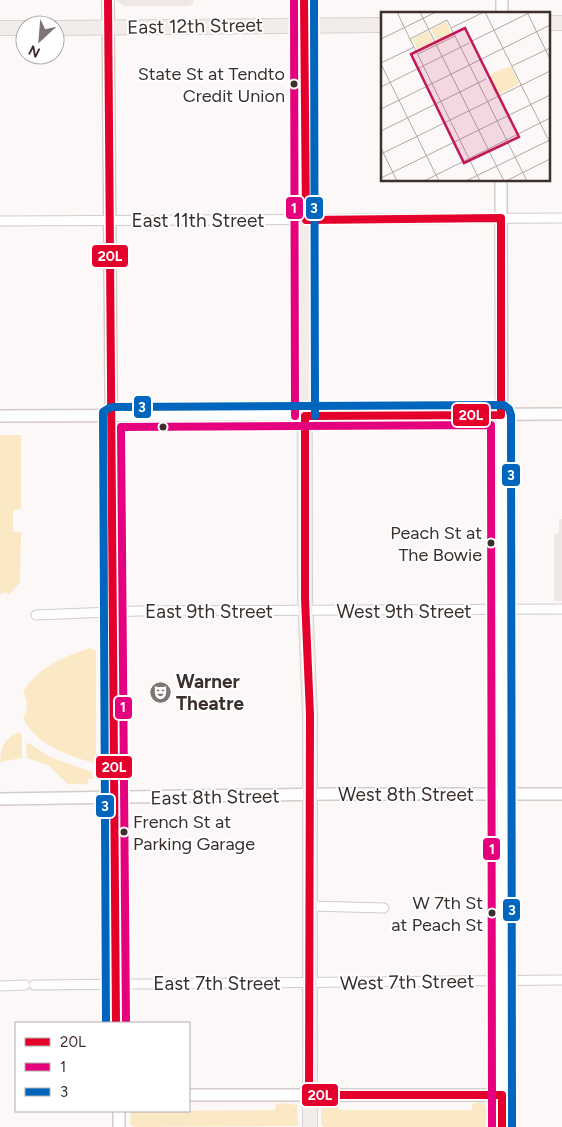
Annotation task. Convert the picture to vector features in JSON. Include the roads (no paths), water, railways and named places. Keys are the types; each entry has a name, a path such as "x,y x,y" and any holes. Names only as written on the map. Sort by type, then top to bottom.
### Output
{"main road":[{"path":"108,0 116,1022"},
{"path":"304,0 306,611 311,906 310,1127"},
{"name":"East 12th Street","path":"65,28 381,25"},
{"path":"0,28 15,28"},
{"path":"501,181 504,794 502,1127"},
{"path":"0,416 562,414"},
{"name":"West 8th Street","path":"309,795 562,794"},
{"name":"East 8th Street","path":"0,799 309,795"},
{"path":"190,1096 502,1095"},
{"path":"119,1112 119,1127"}],"street":[{"name":"East 11th Street","path":"0,222 562,218"},
{"name":"West 9th Street","path":"306,611 562,610"},
{"name":"East 9th Street","path":"36,615 306,611"},
{"path":"311,906 384,908"},
{"name":"West 7th Street","path":"311,984 562,980"},
{"name":"East 7th Street","path":"0,986 311,984"}],"place":[{"name":"State St at Tendto Credit Union","path":"294,84"},
{"name":"Peach St at The Bowie","path":"491,543"},
{"name":"Warner Theatre","path":"160,692"},
{"name":"French St at Parking Garage","path":"124,832"},
{"name":"W 7th St at Peach St","path":"492,913"}]}
